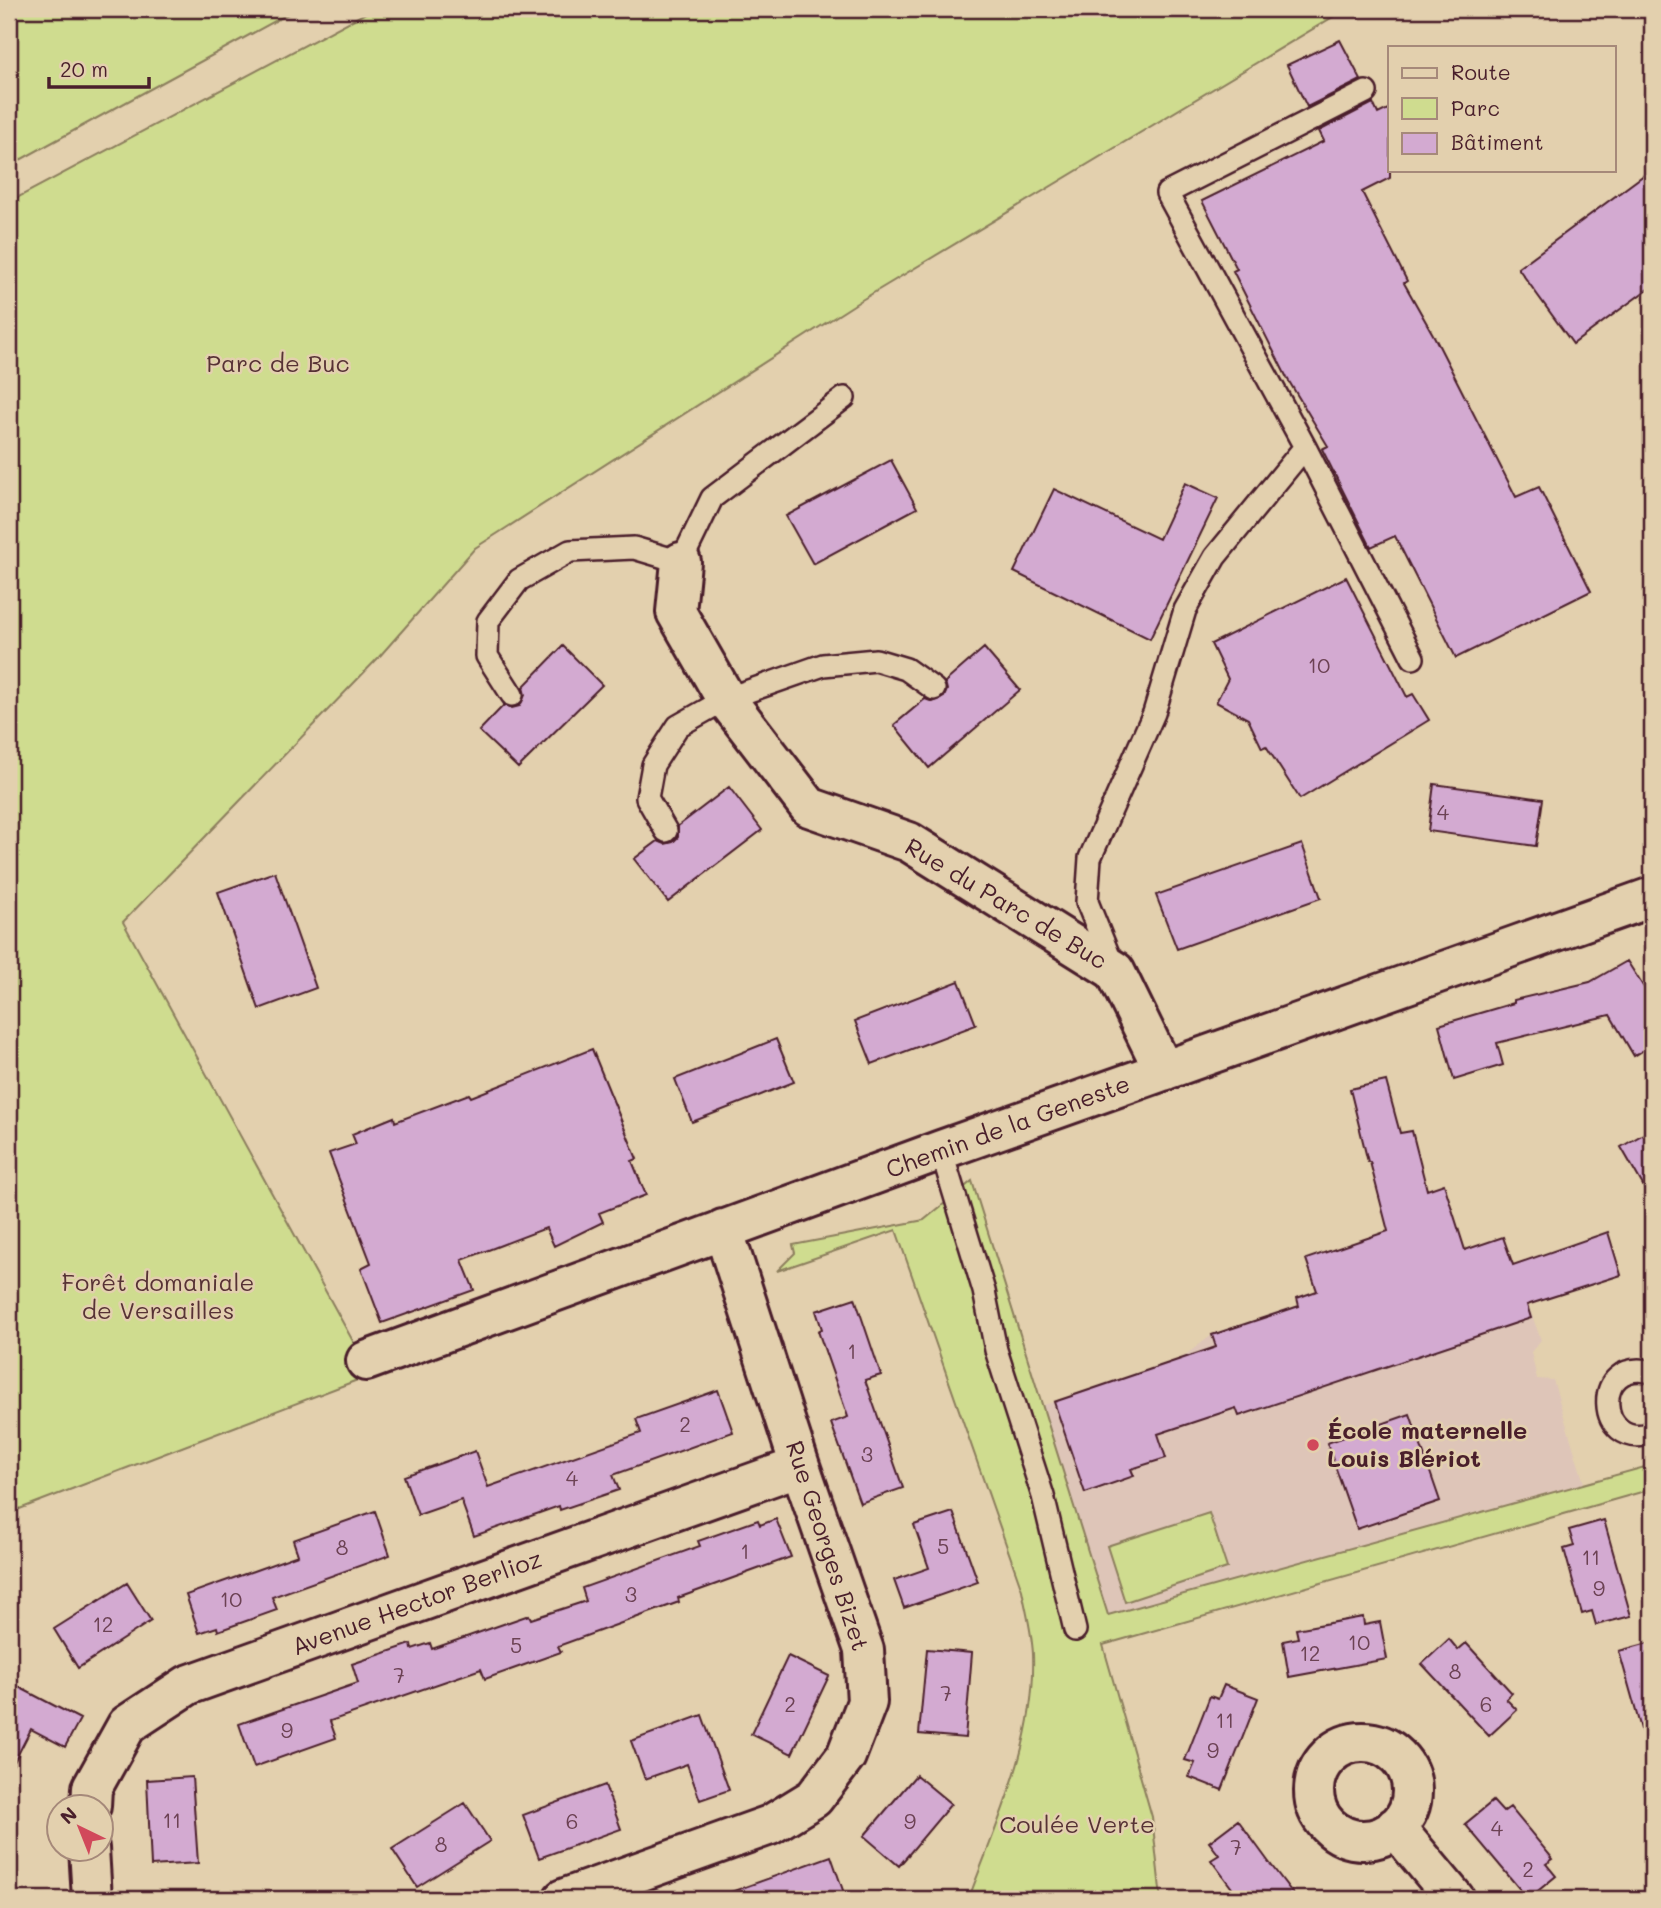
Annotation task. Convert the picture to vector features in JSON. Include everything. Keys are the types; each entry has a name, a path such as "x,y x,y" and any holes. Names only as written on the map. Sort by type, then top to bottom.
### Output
{"street":[{"name":"Rue du Parc de Buc","path":"681,562 676,612 726,699 809,807 909,842 1115,971 1164,1071"},
{"name":"Chemin de la Geneste","path":"366,1361 941,1150 1652,897"},
{"name":"Rue Georges Bizet","path":"563,1899 770,1825 814,1798 846,1756 867,1702 864,1650 800,1466 723,1229"},
{"name":"Avenue Hector Berlioz","path":"92,1792 127,1725 188,1685 800,1466"},
{"path":"1395,1827 1455,1899"},
{"path":"90,1862 92,1899"}],"lane":[{"path":"1366,92 1167,193 1305,447 1413,658"},
{"name":"Rue du Parc de Buc","path":"681,562 712,498 844,398"},
{"path":"1115,971 1087,902 1090,858 1154,713 1185,610 1215,557 1305,447"},
{"path":"512,695 487,656 488,621 519,580 570,551 634,548 681,562"},
{"path":"666,831 647,799 653,765 678,726 726,699 823,665 876,660 906,669 934,689"},
{"path":"941,1150 984,1292 996,1350 1043,1496 1075,1630"},
{"path":"1652,1372 1640,1369 1620,1376 1612,1384 1607,1405 1609,1416 1624,1432 1634,1435 1652,1433"}],"shaded area":[{"name":"École maternelle Louis Blériot","path":"1503,1237 1541,1340 1531,1352 1537,1379 1553,1380 1584,1483 1108,1615 1041,1406 1180,1359 1212,1335 1299,1306 1297,1298 1306,1295 1309,1302"}],"green space":[{"path":"9,9 297,9 9,166"},
{"name":"Parc de Buc","path":"373,9 1346,9 860,301 475,548 379,657 123,922 354,1343 360,1379 9,1513 9,202"},
{"name":"Coulée Verte","path":"972,1181 1108,1615 1652,1465 1652,1489 1103,1645 1152,1817 1161,1899 962,1899 972,1890 1005,1804 1015,1775 1029,1715 1033,1654 1022,1590 896,1230 777,1271 795,1253 793,1245 924,1220"},
{"path":"1209,1513 1227,1568 1125,1602 1107,1546"}],"building":[{"path":"1340,40 1361,80 1307,107 1287,65"},
{"path":"1373,103 1378,114 1388,109 1390,178 1362,192 1407,281 1404,283 1516,497 1539,487 1591,591 1456,658 1395,536 1371,547 1322,449 1328,446 1287,378 1233,271 1237,269 1202,201 1324,141 1319,131"},
{"path":"1652,169 1652,286 1573,344 1518,268"},
{"path":"891,460 917,508 813,564 786,516"},
{"path":"1185,483 1218,498 1150,639 1014,572 1054,489 1159,539"},
{"path":"1346,577 1407,697 1413,694 1429,720 1300,799 1266,746 1262,748 1248,719 1216,702 1228,679 1211,644"},
{"path":"563,646 602,685 518,768 479,731 504,705 512,708 520,706 525,695 523,687"},
{"path":"984,648 1020,690 929,768 894,725 925,699 933,702 944,697 947,690 945,682"},
{"path":"1434,784 1543,799 1536,846 1428,831"},
{"path":"729,787 762,830 668,902 634,859 658,841 665,844 673,842 678,837 678,826"},
{"path":"1302,844 1321,898 1177,949 1156,895"},
{"path":"275,872 316,988 259,1009 218,892"},
{"path":"1627,961 1652,1000 1652,1045 1634,1056 1610,1015 1497,1043 1503,1065 1454,1080 1439,1025 1514,1003 1514,1000 1590,982"},
{"path":"959,981 976,1025 872,1064 855,1021"},
{"path":"776,1039 794,1082 692,1122 675,1079"},
{"path":"592,1049 637,1159 632,1161 646,1195 599,1213 603,1222 554,1246 546,1228 462,1260 474,1290 382,1323 361,1268 371,1263 329,1153 356,1144 352,1134 394,1117 395,1122 469,1094 471,1097"},
{"path":"1386,1081 1400,1133 1412,1131 1427,1190 1444,1184 1465,1250 1503,1237 1513,1265 1608,1232 1621,1275 1527,1305 1531,1318 1239,1416 1236,1408 1158,1434 1166,1458 1131,1469 1134,1476 1085,1493 1054,1402 1216,1347 1212,1335 1299,1306 1297,1298 1317,1291 1306,1259 1388,1231 1350,1089"},
{"path":"1652,1129 1652,1201 1621,1147"},
{"path":"855,1298 881,1375 865,1380 903,1488 860,1503 831,1423 848,1417 818,1331 822,1329 816,1311"},
{"path":"718,1390 733,1432 613,1475 619,1490 560,1510 559,1506 474,1536 461,1500 418,1515 404,1476 475,1451 488,1487 641,1433 636,1419"},
{"path":"1410,1414 1440,1501 1357,1529 1327,1443"},
{"path":"375,1511 390,1555 272,1597 277,1610 218,1631 217,1627 199,1633 186,1595 298,1555 293,1540"},
{"path":"953,1512 978,1582 904,1608 894,1580 929,1568 914,1525"},
{"path":"776,1519 791,1557 558,1646 561,1652 485,1679 481,1669 330,1721 336,1738 254,1767 239,1724 358,1683 352,1664 411,1644 412,1649 430,1643 432,1649 529,1615 531,1619 586,1601 582,1588 700,1546 698,1541 758,1520 760,1525"},
{"path":"1604,1520 1631,1616 1596,1625 1592,1611 1582,1614 1564,1549 1574,1546 1569,1530"},
{"path":"127,1583 151,1621 78,1668 54,1629"},
{"path":"1363,1617 1364,1625 1380,1622 1387,1659 1289,1677 1283,1641 1298,1638 1296,1629"},
{"path":"1449,1639 1458,1650 1466,1643 1512,1693 1506,1699 1517,1710 1489,1736 1422,1664"},
{"path":"1652,1642 1652,1739 1644,1740 1619,1651"},
{"path":"927,1649 972,1653 965,1738 919,1734"},
{"path":"788,1656 829,1676 792,1754 751,1734"},
{"path":"9,1682 80,1719 65,1747 31,1729 9,1772"},
{"path":"1224,1685 1258,1698 1222,1790 1189,1777 1195,1763 1185,1760 1210,1696 1218,1699"},
{"path":"702,1715 729,1790 700,1800 687,1764 645,1779 631,1741"},
{"path":"916,1775 951,1804 899,1866 864,1836"},
{"path":"192,1777 198,1863 151,1866 147,1780"},
{"path":"605,1785 621,1829 539,1858 523,1815"},
{"path":"1493,1801 1503,1812 1510,1807 1553,1859 1546,1864 1556,1876 1528,1899 1465,1824"},
{"path":"465,1803 490,1841 417,1887 392,1849"},
{"path":"1238,1820 1297,1899 1240,1899 1211,1860 1219,1855 1209,1842"},
{"path":"831,1856 846,1899 720,1899 720,1896"}],"place":[{"name":"École maternelle Louis Blériot","path":"1313,1445"}],"park label":[{"name":"Forêt domaniale de Versailles","path":"158,1297"}]}
